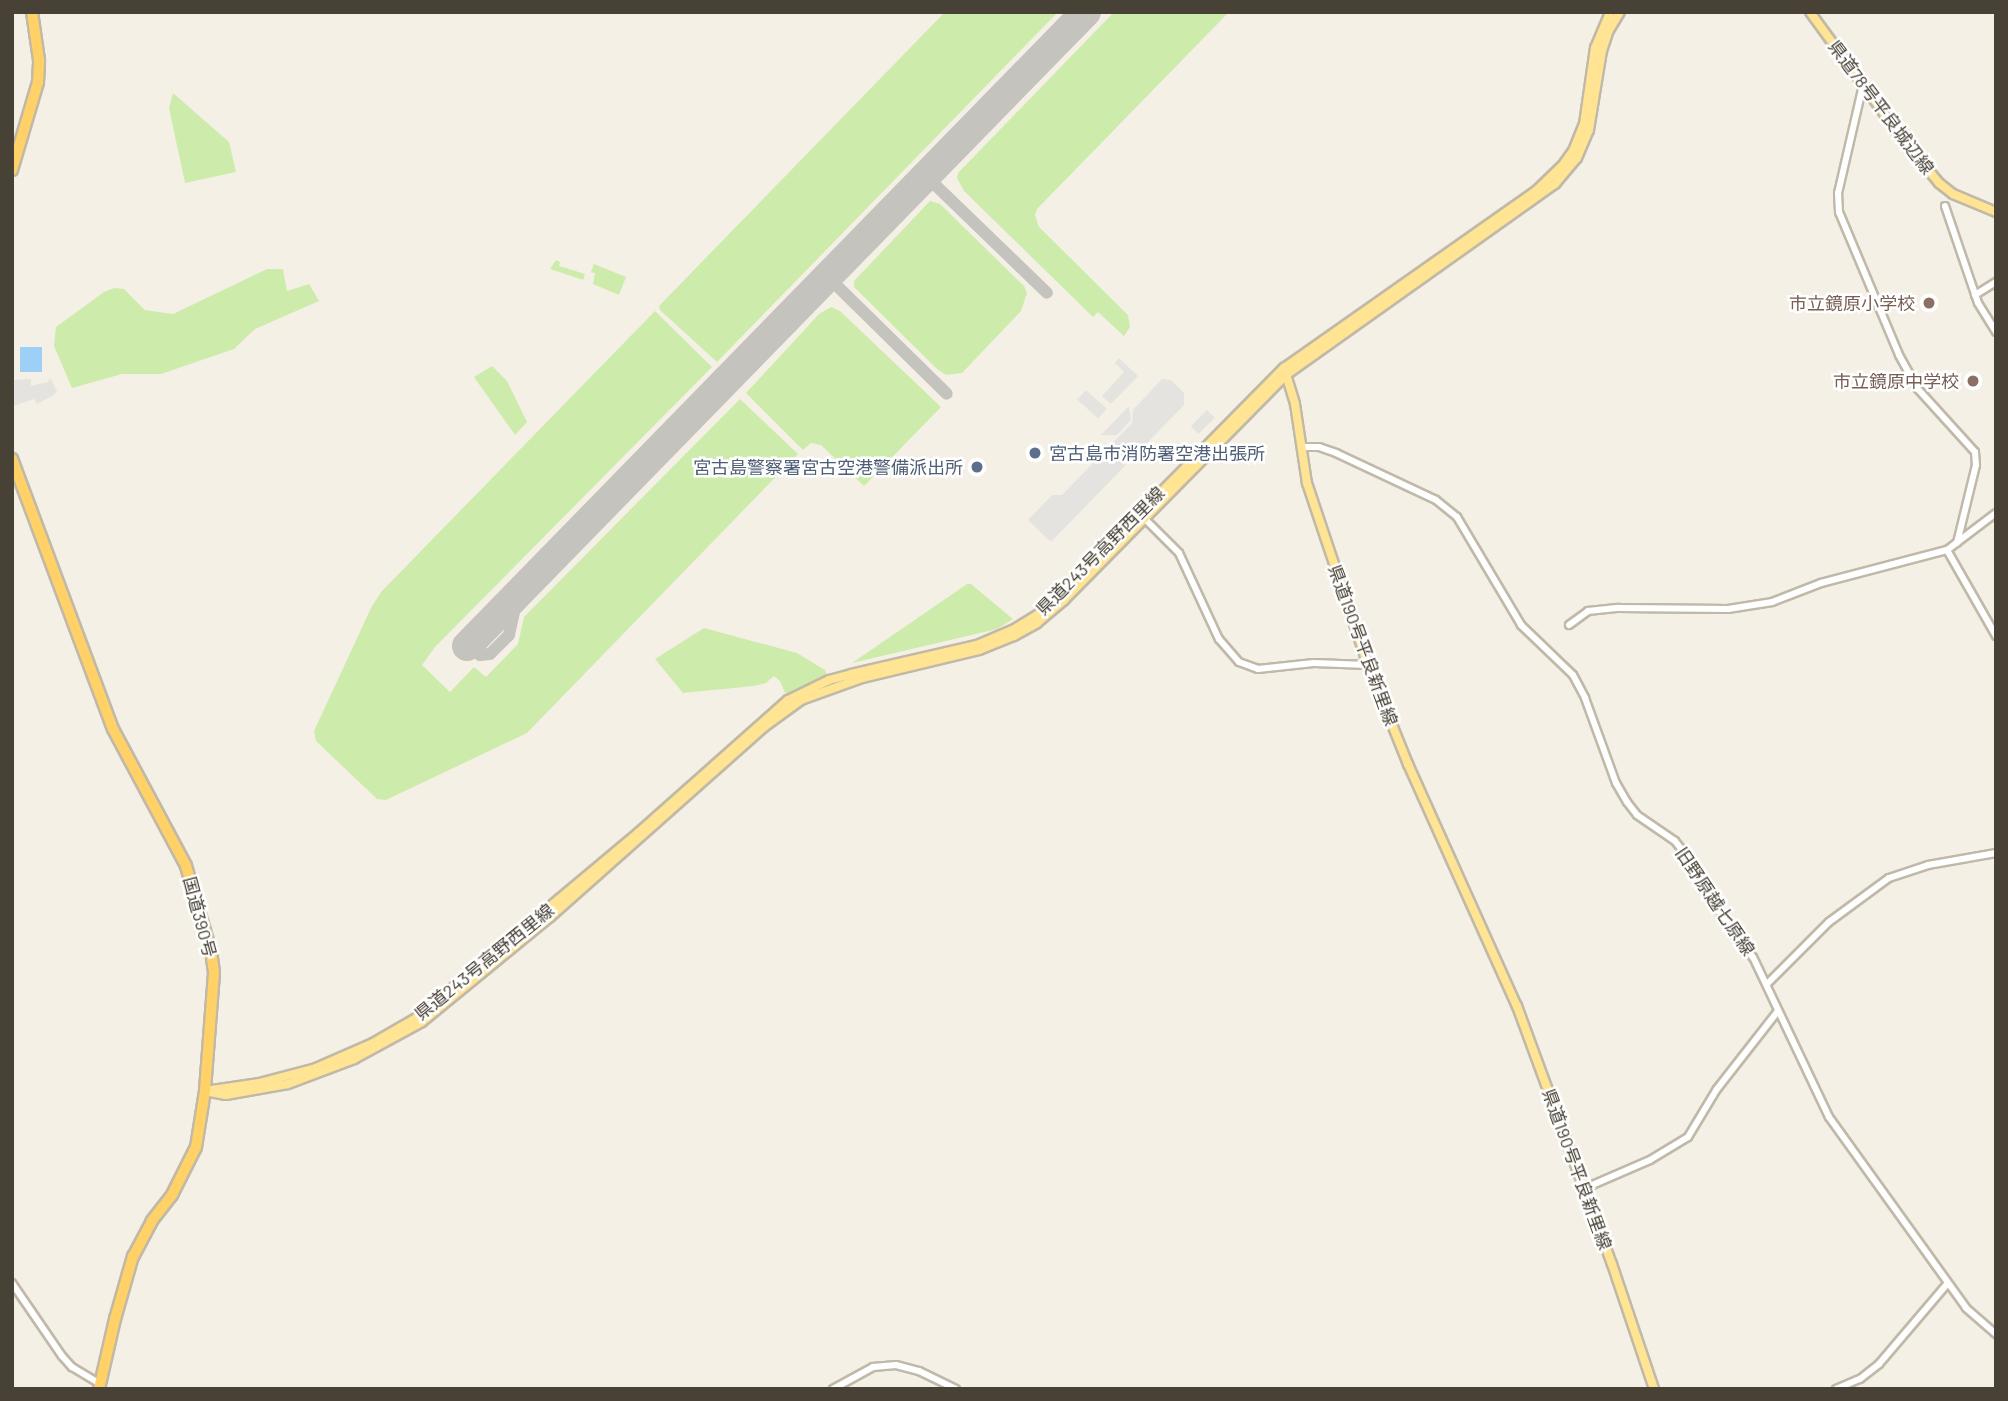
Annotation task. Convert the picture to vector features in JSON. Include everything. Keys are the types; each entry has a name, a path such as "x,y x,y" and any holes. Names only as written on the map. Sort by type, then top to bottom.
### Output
{"highway":[{"path":"12,170 38,82 39,60 32,12"},
{"name":"国道390号","path":"12,459 113,729 177,847 192,885 211,951 215,983 201,1128 190,1163 133,1256 100,1386"}],"main road":[{"path":"1285,371 1536,191 1562,166 1573,151 1584,124 1595,48 1610,12"},
{"path":"1285,371 1527,206 1566,172 1589,130 1602,51 1608,32 1620,12"},
{"name":"県道78号平良城辺線","path":"1810,12 1939,183 1953,194 1996,212"},
{"name":"県道190号平良新里線","path":"1285,371 1296,404 1309,490 1368,665 1408,764 1510,987 1612,1264 1654,1389"},
{"name":"県道243号高野西里線","path":"205,1091 226,1096 288,1084 354,1059 411,1029 550,917 791,705 835,685 979,650 1014,636 1051,612 1145,519 1285,371"},
{"name":"県道243号高野西里線","path":"205,1091 259,1083 316,1068 361,1049 418,1017 638,833 788,700 851,674 977,645 1033,618 1063,593 1285,371"}],"street":[{"path":"1863,85 1838,193 1839,212 1899,355 1917,388 1975,452 1976,465 1956,543"},
{"path":"1945,206 1975,295 1996,332"},
{"path":"1975,295 1996,282"},
{"name":"旧野原越七原線","path":"1301,447 1319,447 1336,453 1436,500 1457,517 1521,625 1573,675 1585,698 1616,783 1627,802 1637,815 1675,841 1768,983 1778,1012 1829,1117 1966,1308 1996,1334"},
{"path":"1569,625 1588,611 1758,606 1821,583 1947,550 1996,513"},
{"path":"1145,519 1178,553 1219,639 1238,662 1258,669 1314,663 1368,665"},
{"path":"1947,550 1996,635"},
{"path":"1768,983 1829,922 1889,878 1928,865 1996,853"},
{"path":"1583,1189 1650,1160 1688,1138 1717,1090 1778,1012"},
{"path":"12,1283 62,1356 72,1367 100,1386"},
{"path":"1836,1389 1860,1379 1879,1364 1948,1283"},
{"path":"833,1389 873,1367 896,1365 919,1371 956,1389"}],"green space":[{"path":"945,12 1058,12 717,362 660,310 659,306"},
{"path":"1114,12 1229,12 1037,209 1035,215 1039,227 1128,315 1130,327 1124,336 1098,312 1093,317 964,191 957,178 958,173"},
{"path":"173,93 229,142 236,172 185,183 169,108"},
{"path":"930,201 940,204 1024,286 1027,293 1021,311 962,373 946,375 937,369 854,287 854,281"},
{"path":"556,260 560,262 559,266 585,274 583,280 550,269"},
{"path":"594,264 626,277 619,295 593,284 595,273 591,272"},
{"path":"267,269 283,269 287,291 309,284 319,301 255,329 234,349 161,374 122,374 72,388 54,346 56,327 104,292 114,288 124,289 145,310 173,314"},
{"path":"831,307 840,311 941,407 864,486 821,445 811,443 803,450 746,393 819,314"},
{"path":"655,311 712,367 435,647 422,665 450,692 474,667 486,677 518,644 524,617 740,399 798,454 527,733 386,800 377,799 316,741 314,731 371,608 381,592"},
{"path":"492,366 507,381 527,422 515,435 474,377"},
{"path":"967,584 971,584 1013,619 997,629 852,663"},
{"path":"704,628 797,653 825,670 829,680 788,700 780,681 774,676 766,683 754,686 683,693 655,659"}],"shaded area":[{"path":"1119,358 1138,376 1111,404 1102,396 1124,372 1115,363"},
{"path":"50,378 57,391 54,395 37,404 34,399 13,406 13,380 31,379 31,386 48,382"},
{"path":"1162,379 1171,380 1184,393 1184,405 1051,542 1028,520 1052,495 1062,495 1132,423 1133,410"},
{"path":"1086,390 1107,409 1098,418 1077,400"},
{"path":"1129,406 1131,420 1117,435 1101,435"},
{"path":"1207,410 1215,418 1199,434 1191,426"}],"water":[{"path":"20,347 42,347 42,372 20,372"}],"taxiway":[{"path":"926,176 1047,293"},
{"path":"829,278 947,394"},
{"path":"475,638 473,648 480,655 490,654 509,635 518,594"}],"runway":[{"path":"467,646 1086,12"}],"place":[{"name":"市立鏡原小学校","path":"1929,303"},
{"name":"市立鏡原中学校","path":"1973,381"},
{"name":"宮古島市消防署空港出張所","path":"1035,453"},
{"name":"宮古島警察署宮古空港警備派出所","path":"977,467"}]}
